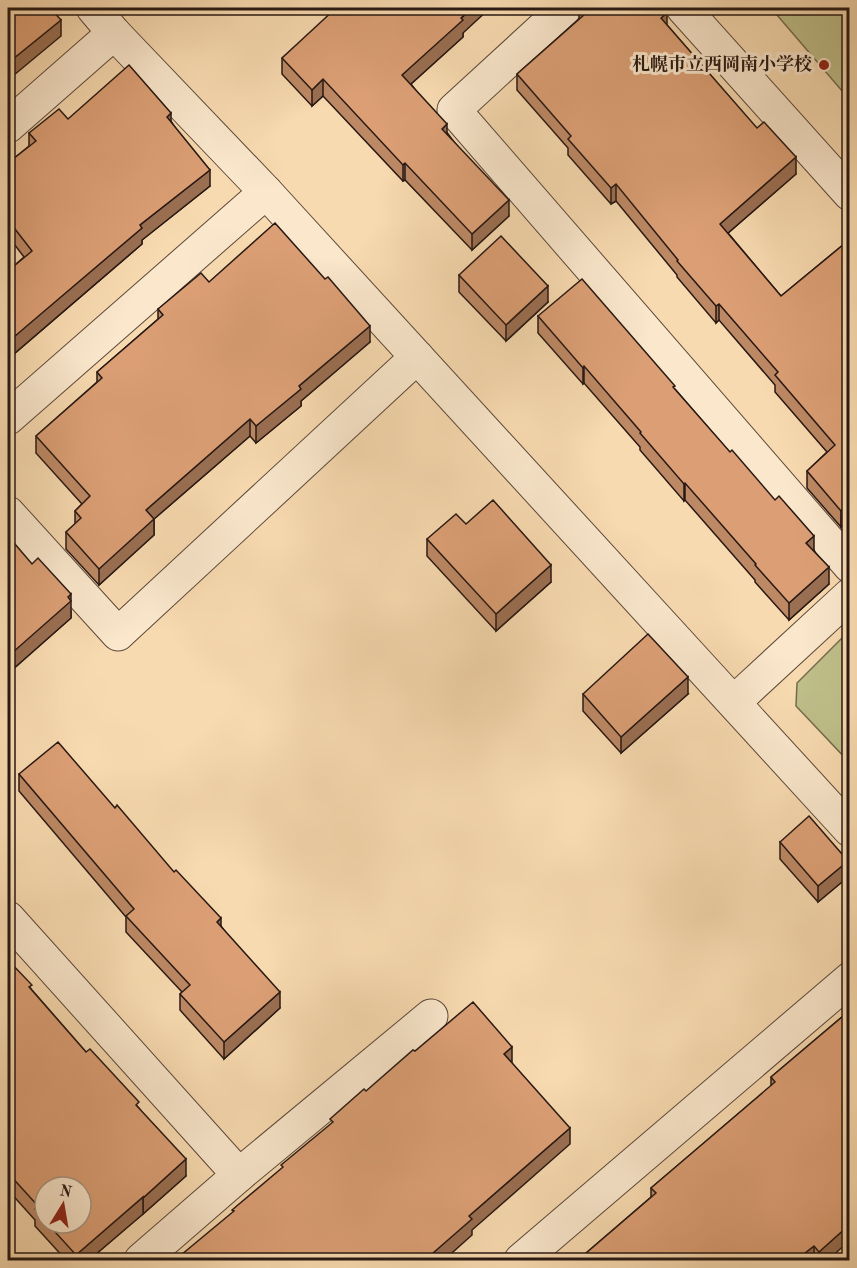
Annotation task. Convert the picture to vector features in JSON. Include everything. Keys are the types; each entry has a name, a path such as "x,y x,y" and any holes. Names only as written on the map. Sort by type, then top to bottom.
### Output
{"street":[{"path":"93,8 114,33 266,192 849,830"},
{"path":"564,8 454,110 849,566"},
{"path":"683,8 849,194"},
{"path":"8,126 114,33"},
{"path":"8,418 266,192"},
{"path":"8,513 118,634 417,357"},
{"path":"734,702 849,595"},
{"path":"8,918 239,1175"},
{"path":"521,1260 849,979"},
{"path":"141,1260 239,1175 431,1016"}],"green space":[{"path":"771,8 849,8 849,99"},
{"path":"849,631 849,762 796,706 797,683"}],"building":[{"path":"8,8 50,8 61,20 8,63"},
{"path":"336,8 338,10 340,8 472,8 461,18 463,20 402,75 447,124 442,129 509,200 472,234 405,163 403,165 323,79 312,90 282,58"},
{"path":"579,8 662,8 667,13 661,18 757,128 764,122 796,157 720,224 781,296 849,240 849,503 841,511 807,471 835,445 775,375 778,372 719,304 716,306 677,261 616,184 611,188 568,139 571,136 517,74 585,14"},
{"path":"129,65 171,113 167,117 210,170 140,225 142,228 8,342 8,271 32,251 8,220 8,163 36,141 29,133 59,109 68,119"},
{"path":"275,223 325,279 328,277 370,326 299,386 301,389 256,426 250,419 146,510 154,519 99,569 66,532 81,518 75,511 90,496 36,436 102,378 97,372 163,315 158,309 201,273 209,282"},
{"path":"501,236 548,286 506,325 459,275"},
{"path":"582,279 730,452 732,450 775,500 779,496 814,536 806,543 829,567 789,603 538,316"},
{"path":"493,500 551,565 496,614 427,539 456,514 466,524"},
{"path":"8,536 32,564 38,558 71,594 68,597 71,601 12,653 8,648"},
{"path":"648,634 688,677 621,737 583,694"},
{"path":"58,742 115,808 117,805 174,872 176,870 221,918 217,922 280,992 224,1042 180,994 190,985 126,916 134,909 19,774"},
{"path":"809,816 848,861 818,886 780,842"},
{"path":"8,960 32,985 29,987 86,1052 90,1049 139,1102 136,1105 186,1159 76,1255 58,1235 93,1235 93,1175 33,1175 33,1200 8,1173"},
{"path":"473,1002 512,1047 504,1054 570,1128 469,1216 472,1219 425,1260 175,1260 234,1211 232,1210 283,1167 281,1165 333,1122 330,1119 364,1089 366,1091"},
{"path":"849,1011 849,1225 819,1252 814,1246 796,1260 578,1260 656,1193 651,1188 775,1082 771,1077"}],"place":[{"name":"札幌市立西岡南小学校","path":"824,65"}]}
